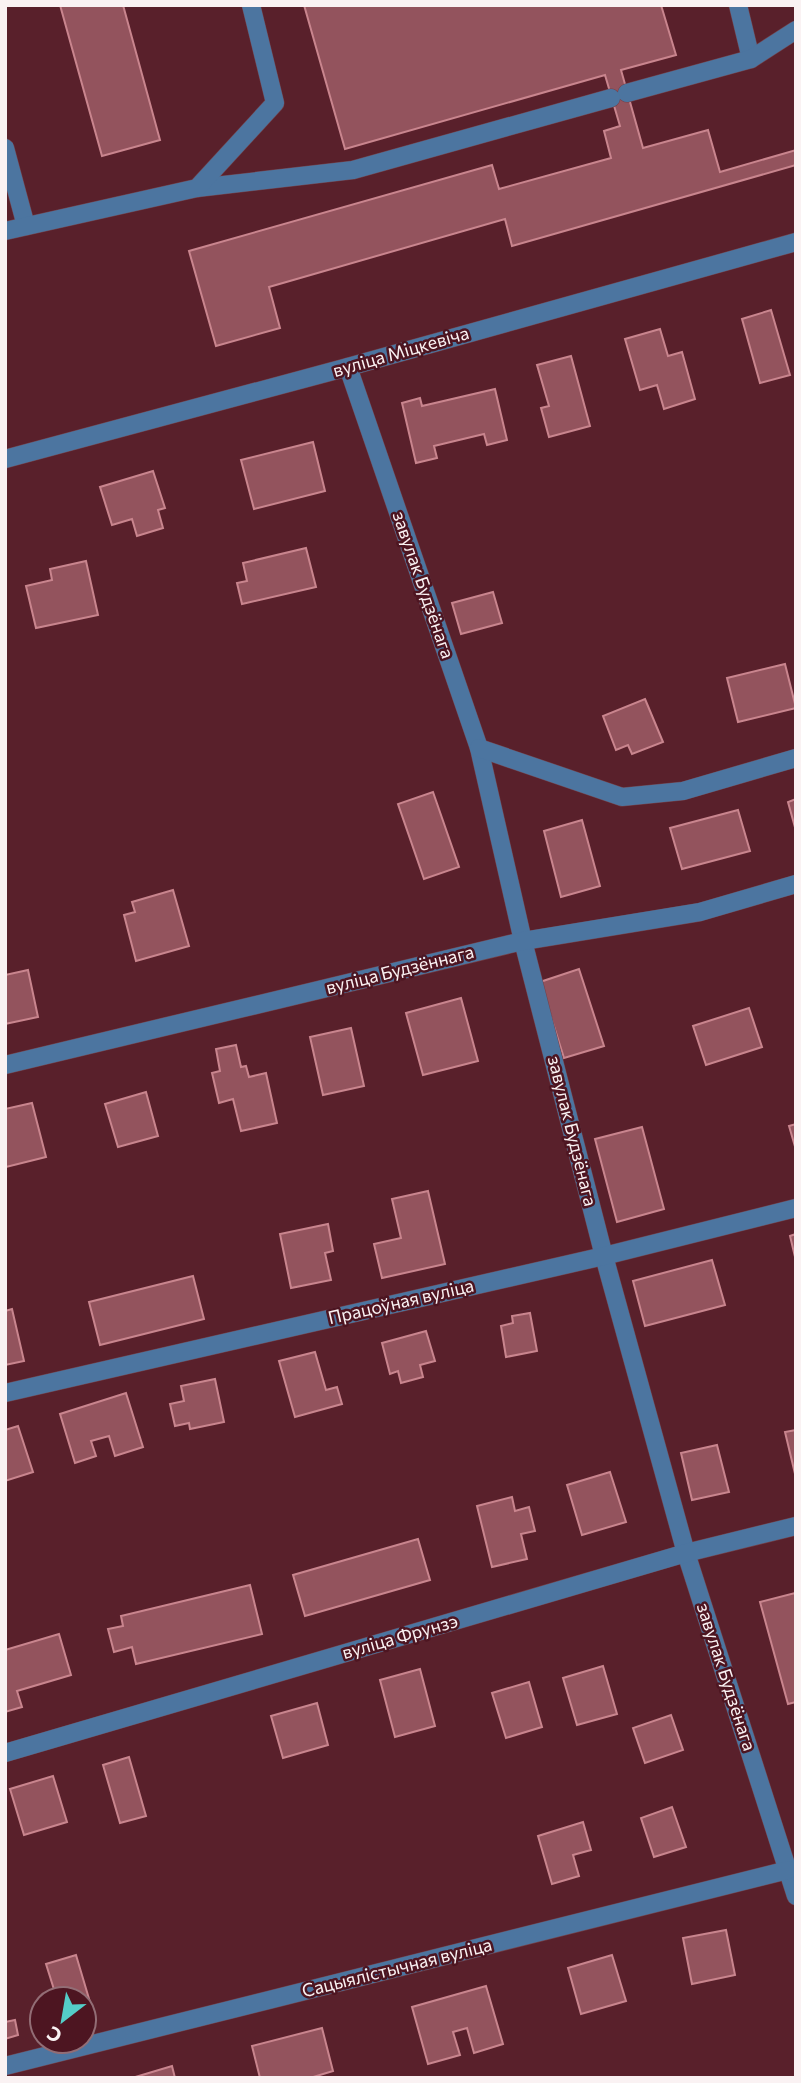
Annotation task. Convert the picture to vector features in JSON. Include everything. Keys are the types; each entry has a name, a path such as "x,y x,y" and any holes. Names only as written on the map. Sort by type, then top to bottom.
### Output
{"street":[{"path":"197,188 275,103 250,5"},
{"path":"738,5 751,59"},
{"path":"5,231 197,188 352,170 751,59 796,30"},
{"path":"5,148 26,226"},
{"name":"вуліца Міцкевіча","path":"5,459 796,242"},
{"name":"завулак Будзёнага","path":"348,367 479,748 523,941 604,1256 686,1553 796,1896"},
{"path":"479,748 622,797 683,791 796,758"},
{"name":"вуліца Будзённага","path":"5,1065 523,941 700,912 796,884"},
{"name":"Працоўная вуліца","path":"5,1393 604,1256 796,1208"},
{"name":"вуліца Фрунзэ","path":"5,1753 686,1553 796,1526"},
{"name":"Сацыялістычная вуліца","path":"5,2066 788,1870"}],"building":[{"path":"60,5 123,5 160,140 102,156"},
{"path":"304,5 661,5 676,55 621,70 643,148 708,130 720,172 796,150 796,165 512,246 505,219 269,287 280,328 216,346 189,251 492,165 499,189 611,158 604,131 620,126 605,75 345,149"},
{"path":"771,310 790,375 760,383 742,319"},
{"path":"660,329 668,356 682,352 695,399 664,409 657,385 640,390 625,339"},
{"path":"571,356 590,426 549,437 541,408 549,406 537,365"},
{"path":"495,389 507,440 487,445 484,434 434,446 437,458 416,463 402,403 420,398 422,406"},
{"path":"313,442 325,491 254,509 241,460"},
{"path":"153,471 165,508 158,510 163,528 137,536 132,519 112,525 100,487"},
{"path":"306,548 316,587 242,604 237,583 247,581 243,563"},
{"path":"86,561 98,615 36,628 26,586 52,580 50,569"},
{"path":"493,592 502,623 461,634 452,603"},
{"path":"785,664 796,708 738,722 727,678"},
{"path":"645,699 663,742 632,754 628,745 616,750 603,716"},
{"path":"433,792 459,867 424,879 398,804"},
{"path":"796,799 796,831 788,802"},
{"path":"738,810 750,851 682,869 670,828"},
{"path":"582,820 600,886 561,897 544,831"},
{"path":"173,890 189,946 136,961 124,915 135,912 132,902"},
{"path":"579,969 604,1046 564,1058 540,982"},
{"path":"28,970 38,1017 5,1024 5,975"},
{"path":"461,998 478,1061 423,1075 406,1013"},
{"path":"749,1008 762,1047 706,1065 693,1026"},
{"path":"351,1028 364,1086 323,1095 310,1037"},
{"path":"236,1045 241,1067 246,1066 249,1077 266,1073 277,1123 241,1131 233,1099 219,1103 212,1073 220,1071 216,1049"},
{"path":"146,1092 158,1136 118,1147 105,1104"},
{"path":"32,1103 46,1157 6,1167 5,1109"},
{"path":"796,1124 796,1150 789,1126"},
{"path":"642,1127 664,1209 617,1222 595,1139"},
{"path":"428,1191 445,1264 382,1278 374,1244 401,1238 392,1199"},
{"path":"328,1224 333,1251 325,1253 331,1280 291,1288 280,1234"},
{"path":"796,1234 796,1261 790,1236"},
{"path":"712,1260 725,1305 645,1326 633,1281"},
{"path":"193,1276 204,1319 100,1345 89,1302"},
{"path":"12,1309 24,1361 5,1365 5,1311"},
{"path":"530,1313 537,1351 506,1357 501,1326 513,1323 512,1316"},
{"path":"426,1331 435,1361 420,1365 423,1377 401,1383 398,1371 390,1374 382,1343"},
{"path":"315,1352 326,1390 337,1387 342,1404 295,1417 279,1361"},
{"path":"215,1379 224,1422 190,1429 189,1423 175,1426 170,1404 184,1401 181,1386"},
{"path":"126,1393 143,1447 115,1456 109,1436 91,1441 96,1456 75,1463 60,1414"},
{"path":"18,1426 33,1472 5,1481 5,1430"},
{"path":"796,1430 796,1478 785,1432"},
{"path":"717,1445 729,1492 692,1500 681,1453"},
{"path":"610,1472 626,1522 582,1535 567,1485"},
{"path":"512,1497 515,1511 529,1507 535,1531 521,1534 527,1559 492,1567 477,1506"},
{"path":"418,1539 430,1580 305,1616 293,1575"},
{"path":"250,1585 262,1634 136,1664 132,1647 114,1652 108,1629 123,1626 121,1616"},
{"path":"795,1593 796,1702 788,1704 760,1602"},
{"path":"59,1634 71,1675 17,1691 22,1707 5,1712 5,1650"},
{"path":"603,1666 617,1714 577,1725 563,1678"},
{"path":"420,1669 435,1726 395,1737 380,1680"},
{"path":"529,1682 542,1727 506,1738 492,1693"},
{"path":"317,1703 328,1745 283,1758 271,1716"},
{"path":"671,1715 683,1750 645,1763 633,1728"},
{"path":"129,1757 146,1816 120,1823 103,1765"},
{"path":"53,1776 67,1822 24,1835 10,1789"},
{"path":"672,1807 686,1847 654,1857 641,1818"},
{"path":"583,1822 591,1850 573,1855 579,1876 552,1884 538,1836"},
{"path":"726,1930 735,1975 692,1984 683,1938"},
{"path":"76,1955 85,1985 53,1985 46,1964"},
{"path":"612,1955 626,2001 581,2014 568,1968"},
{"path":"486,1986 503,2044 474,2053 467,2028 453,2032 460,2055 428,2064 412,2007"},
{"path":"15,2020 18,2035 5,2039 5,2022"},
{"path":"322,2028 333,2071 310,2078 260,2078 252,2046"},
{"path":"172,2066 175,2078 132,2078"}]}
